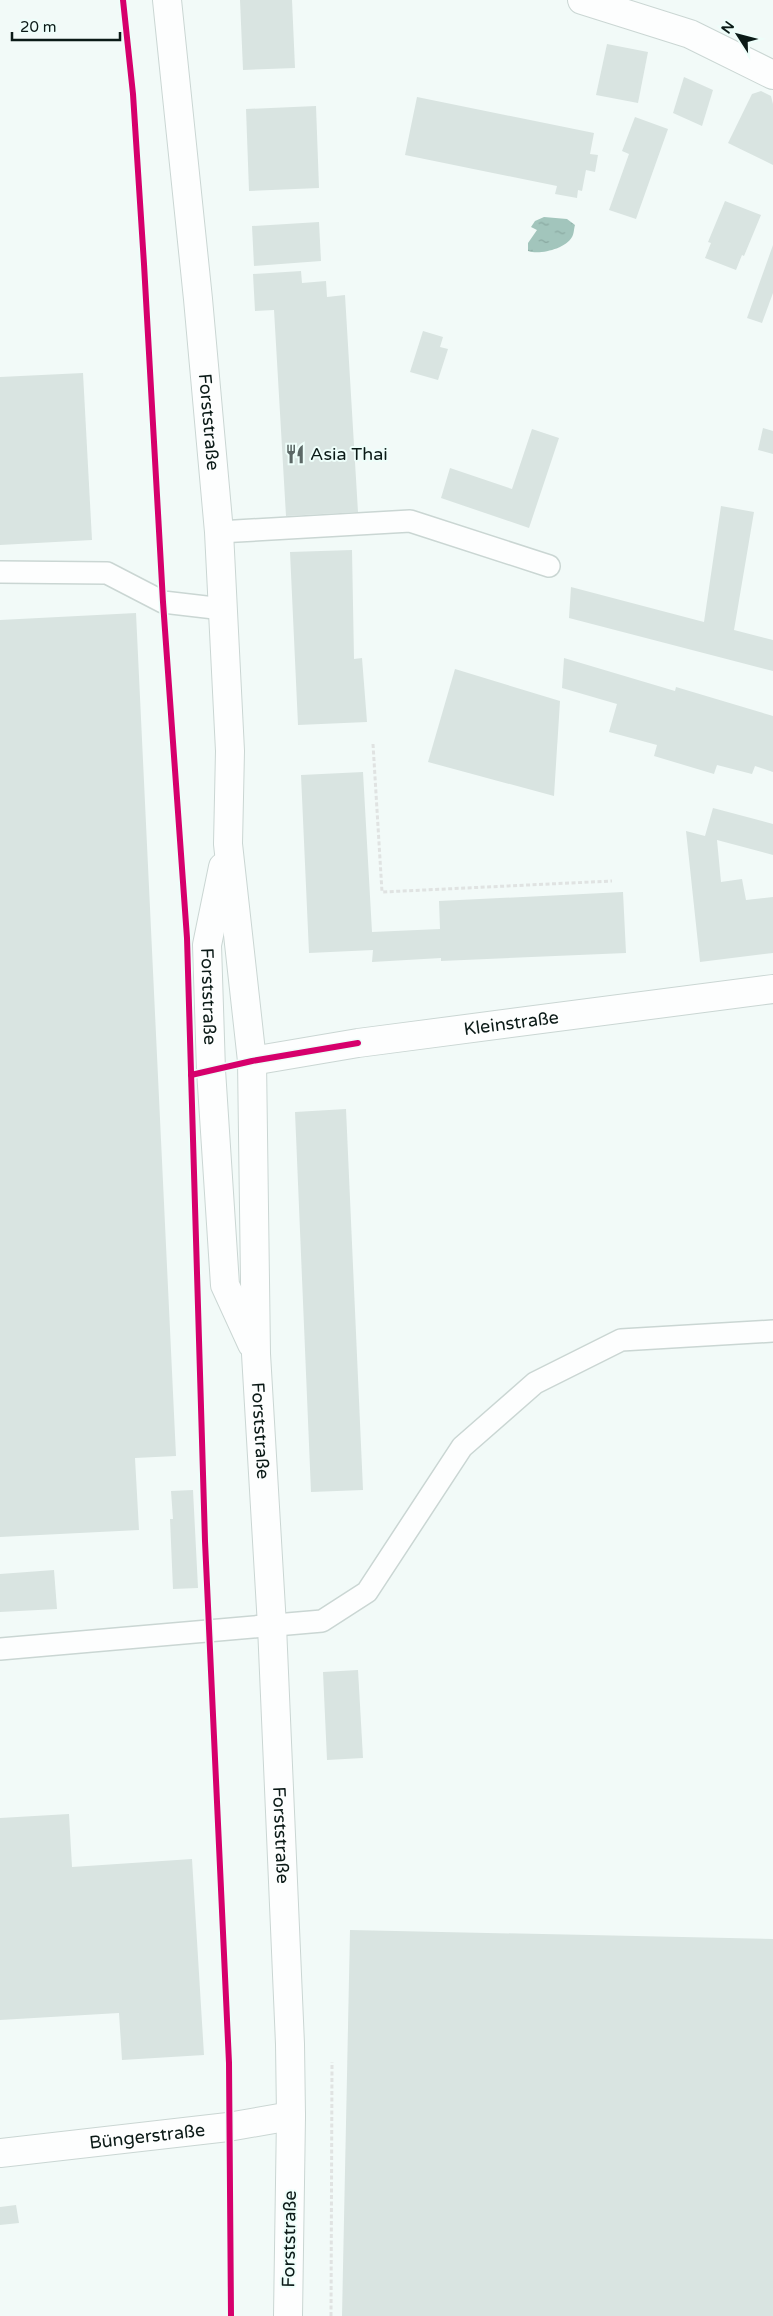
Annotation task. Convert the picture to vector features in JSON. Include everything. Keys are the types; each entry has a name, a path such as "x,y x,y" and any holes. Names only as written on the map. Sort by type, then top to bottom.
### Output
{"main road":[{"name":"Forststraße","path":"167,0 198,299 219,532 230,751 228,844 252,1061 256,1354 272,1626 292,2116 288,2316"},
{"path":"582,0 690,34 773,75"},
{"name":"Forststraße","path":"228,844 207,945 212,1070 225,1285 256,1354"},
{"name":"Kleinstraße","path":"252,1061 358,1043 773,990"},
{"name":"Büngerstraße","path":"0,2153 228,2127 292,2116"}],"lane":[{"path":"219,532 410,521 549,566"},
{"path":"0,572 107,573 163,602 223,609"},
{"path":"0,1649 322,1621 367,1592 462,1448 535,1383 621,1340 773,1331"}],"path":[{"path":"373,744 382,892 612,881"},
{"path":"331,2316 332,2062"}],"water":[{"path":"544,217 567,219 575,225 573,236 564,245 552,250 528,251 528,243 537,230 531,227 535,221"}],"building":[{"path":"240,0 292,0 295,68 243,70"},
{"path":"607,44 648,52 638,103 596,95"},
{"path":"684,77 713,90 702,126 673,113"},
{"path":"761,91 771,96 773,104 773,165 728,143 752,94"},
{"path":"417,97 594,133 590,154 598,155 595,172 586,170 582,191 578,190 577,198 555,194 557,186 405,155"},
{"path":"316,106 319,188 249,191 246,109"},
{"path":"635,117 668,129 636,219 609,210 629,154 622,151"},
{"path":"725,201 761,215 736,270 705,258 711,243 708,242"},
{"path":"319,222 321,261 254,266 252,226"},
{"path":"773,245 773,293 762,323 747,318"},
{"path":"301,271 302,283 326,281 327,297 345,295 358,512 286,516 274,310 255,311 253,274"},
{"path":"423,331 443,337 440,347 448,349 438,380 410,372"},
{"path":"83,373 92,540 0,545 0,377"},
{"path":"763,428 773,431 773,454 758,450"},
{"path":"532,429 559,438 529,528 441,498 450,468 512,489"},
{"path":"721,506 754,512 734,630 773,640 773,671 569,618 571,587 704,622"},
{"path":"352,550 354,659 362,658 367,722 298,725 290,552"},
{"path":"136,613 176,1456 135,1458 139,1530 0,1537 0,620"},
{"path":"564,658 675,691 676,687 773,716 773,772 755,766 752,774 717,765 714,774 654,756 657,745 609,732 617,704 562,688"},
{"path":"455,669 560,701 554,796 428,762"},
{"path":"363,772 372,932 440,929 439,901 623,892 626,953 441,961 441,958 372,962 373,950 309,953 301,775"},
{"path":"713,808 773,824 773,855 717,840 721,882 742,879 746,900 773,897 773,953 700,962 686,831 705,836"},
{"path":"346,1109 363,1490 311,1492 295,1112"},
{"path":"193,1490 198,1588 173,1589 170,1519 173,1519 171,1491"},
{"path":"54,1570 57,1609 0,1612 0,1574"},
{"path":"358,1670 363,1758 327,1760 323,1672"},
{"path":"69,1814 72,1867 192,1859 204,2055 122,2060 119,2013 0,2020 0,1818"},
{"path":"350,1930 773,1939 773,2316 342,2316"},
{"path":"16,2205 19,2223 0,2225 0,2207"}],"cycle path":[{"path":"123,0 133,94 163,602 187,938 205,1541 229,2063 231,2316"},
{"path":"191,1075 252,1061 358,1043"}],"place":[{"name":"Asia Thai","path":"295,454"}]}
